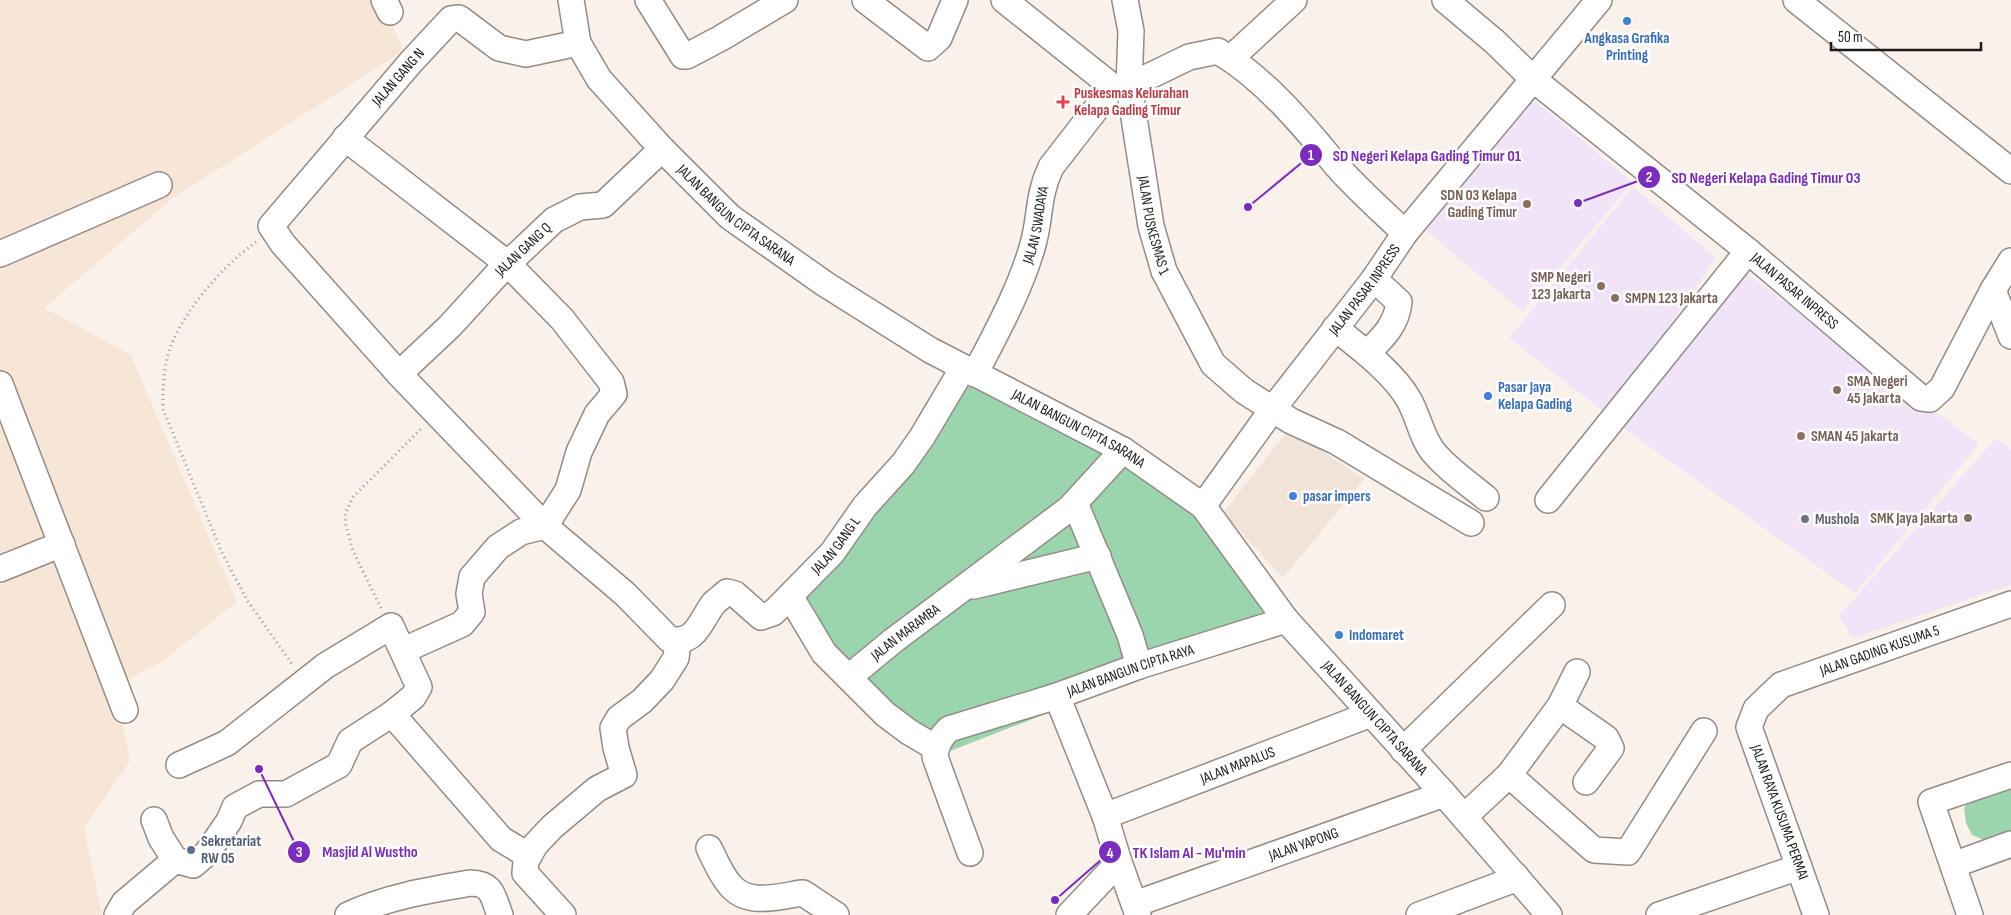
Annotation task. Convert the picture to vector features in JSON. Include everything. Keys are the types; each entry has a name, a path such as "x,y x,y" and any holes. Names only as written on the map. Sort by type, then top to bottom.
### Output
{"street":[{"name":"JALAN BANGUN CIPTA SARANA","path":"571,0 578,43 599,79 662,150 730,216 825,284 930,350 1123,450 1203,506 1286,620 1444,794 1549,915"},
{"path":"648,0 683,56 687,56 721,38 785,0"},
{"path":"866,0 928,48 939,38 955,0"},
{"path":"1004,0 1121,86 1189,57 1218,51 1231,58 1269,90 1338,166 1405,233"},
{"name":"JALAN PUSKESMAS 1","path":"1125,0 1131,31 1121,86 1151,226 1164,271 1213,364 1244,391 1272,410 1298,425 1337,442 1471,523"},
{"path":"1231,58 1294,0"},
{"path":"1445,0 1495,42 1533,79"},
{"name":"JALAN PASAR INPRESS","path":"1203,506 1272,410 1374,279 1405,233 1599,0"},
{"path":"1796,0 2011,170"},
{"name":"JALAN GANG N","path":"278,237 271,226 273,222 411,62 451,19 459,18 499,48 526,54 578,43"},
{"name":"JALAN PASAR INPRESS","path":"1533,79 1748,251 1921,398 1930,399 1942,388 1993,290 2011,260"},
{"name":"JALAN SWADAYA","path":"969,371 1024,276 1036,235 1039,201 1044,181 1051,167 1121,86"},
{"path":"346,138 472,238 508,264 562,319 611,382 614,394 597,414 579,452 568,490 545,526 520,532 498,547 472,577 469,594 472,612 462,624 404,650"},
{"name":"JALAN GANG Q","path":"399,374 450,326 501,270 554,220 580,207 603,204 662,150"},
{"path":"0,254 159,185"},
{"path":"278,237 399,374 545,526 625,594 669,639 678,641 676,658 662,680 642,701 619,718 613,728 616,748 624,775 598,789 552,827 535,845 526,861 526,873 563,915"},
{"path":"1548,500 1748,251"},
{"path":"1367,352 1393,326 1398,313 1399,302 1374,279"},
{"path":"1993,290 2011,336"},
{"path":"1334,328 1367,352 1408,398 1418,416 1425,438 1435,455 1486,498"},
{"name":"JALAN GANG L","path":"678,641 685,640 703,622 714,602 727,592 736,594 761,617 772,613 832,553 865,506 903,464 969,371"},
{"path":"0,384 125,710"},
{"name":"JALAN MARAMBA","path":"849,677 894,640 1075,503 1123,450"},
{"path":"1075,503 1130,635 1139,666"},
{"path":"0,569 62,544"},
{"name":"JALAN MARAMBA","path":"964,588 1098,556"},
{"path":"790,596 824,652 885,714 909,732 936,748"},
{"name":"JALAN GADING KUSUMA 5","path":"1756,709 1781,685 2011,604"},
{"path":"1403,750 1552,605"},
{"name":"JALAN BANGUN CIPTA RAYA","path":"1136,909 1105,816 1057,696 1139,666 1286,620"},
{"path":"154,820 161,838 175,860 193,866 207,853 229,821 235,806 259,794 286,794 339,764 350,741 392,714 413,697 419,687 404,650 391,626 325,666 227,743 179,765"},
{"path":"1464,817 1510,775 1560,706 1577,672"},
{"path":"970,853 935,757 940,737 949,729 1057,696"},
{"path":"1560,706 1606,738 1610,748 1586,782"},
{"name":"JALAN RAYA KUSUMA PERMAI","path":"1756,709 1749,727 1816,915"},
{"path":"392,714 501,839 529,856"},
{"name":"JALAN MAPALUS","path":"1105,816 1370,714"},
{"path":"1510,775 1594,850 1628,852 1704,731"},
{"path":"1970,915 1931,802 2011,775"},
{"name":"JALAN YAPONG","path":"1136,909 1444,794"},
{"path":"1953,864 2011,844"},
{"path":"709,848 730,886 742,895 754,900 802,893 836,915"},
{"path":"117,915 124,903 175,860"},
{"path":"1069,915 1119,862"},
{"path":"1659,915 1799,867"},
{"path":"1420,915 1445,910 1510,881 1516,876"},
{"path":"348,915 365,907 407,906 461,884 480,883 491,891 500,915"}],"path":[{"path":"278,237 233,260 217,277 178,327 166,362 163,409 222,553 247,600 304,682"},
{"path":"391,626 369,587 353,551 346,525 346,514 353,497 437,413"}],"shaded area":[{"path":"0,0 382,0 403,51 173,198 44,308 130,354 237,602 160,663 115,686 130,761 84,828 102,915 0,915"},
{"name":"SDN 03 Kelapa Gading Timur","path":"1529,96 1632,182 1523,312 1422,227"},
{"name":"SMPN 123 Jakarta","path":"1633,187 1716,258 1608,415 1509,338"},
{"name":"SMAN 45 Jakarta","path":"1738,267 1979,444 1855,593 1622,427"},
{"name":"pasar impers","path":"1289,429 1364,479 1283,578 1223,513"},
{"name":"SMK Jaya Jakarta","path":"1996,438 2011,450 2011,585 1853,638 1839,616"}],"green space":[{"path":"975,374 1203,506 1286,620 935,757 795,603"},
{"path":"2011,784 2011,830 1984,840 1972,835 1966,823 1964,808 1971,798"}],"place":[{"name":"Angkasa Grafika Printing","path":"1627,21"},
{"name":"Puskesmas Kelurahan Kelapa Gading Timur","path":"1063,102"},
{"name":"SD Negeri Kelapa Gading Timur 03","path":"1578,203"},
{"name":"SDN 03 Kelapa Gading Timur","path":"1527,204"},
{"name":"SD Negeri Kelapa Gading Timur 01","path":"1248,207"},
{"name":"SMP Negeri 123 Jakarta","path":"1601,286"},
{"name":"SMPN 123 Jakarta","path":"1615,298"},
{"name":"SMA Negeri 45 Jakarta","path":"1837,390"},
{"name":"Pasar Jaya Kelapa Gading","path":"1488,396"},
{"name":"SMAN 45 Jakarta","path":"1801,436"},
{"name":"pasar impers","path":"1293,496"},
{"name":"SMK Jaya Jakarta","path":"1968,518"},
{"name":"Mushola","path":"1805,519"},
{"name":"Indomaret","path":"1339,635"},
{"name":"Masjid Al Wustho","path":"259,769"},
{"name":"Sekretariat RW 05","path":"191,850"},
{"name":"TK Islam Al - Mu'min","path":"1055,900"}]}
